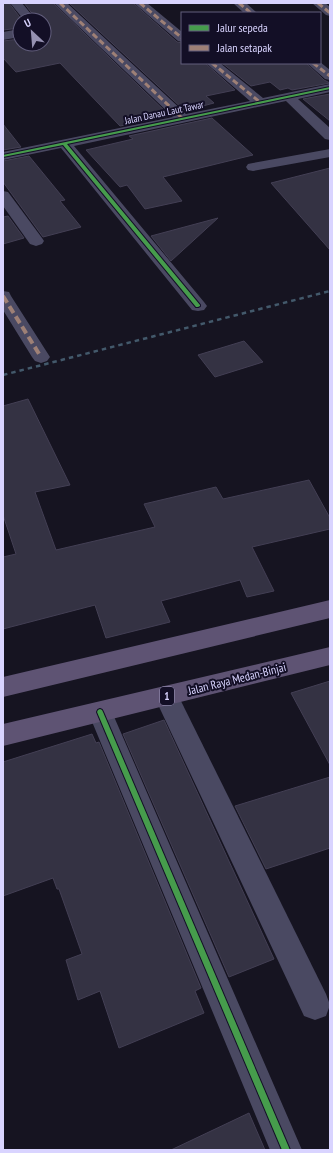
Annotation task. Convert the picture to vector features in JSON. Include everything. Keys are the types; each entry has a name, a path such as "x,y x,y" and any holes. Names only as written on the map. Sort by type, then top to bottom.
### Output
{"main road":[{"path":"3,687 330,609"},
{"name":"Jalan Raya Medan-Binjai","path":"3,735 330,656"}],"street":[{"path":"16,3 23,12"},
{"path":"60,3 183,119"},
{"path":"140,3 181,37"},
{"path":"239,3 250,12"},
{"path":"318,3 330,13"},
{"path":"213,64 261,103"},
{"path":"314,64 330,76"},
{"name":"Jalan Danau Laut Tawar","path":"3,156 330,88"},
{"path":"289,97 330,136"},
{"path":"64,143 198,306"},
{"path":"253,167 330,153"},
{"path":"3,196 36,241"},
{"path":"3,296 41,357"},
{"path":"166,696 315,1005"},
{"path":"100,712 286,1150"}],"building":[{"path":"3,3 9,3 16,12 12,12 12,29 3,30"},
{"path":"24,3 53,3 170,116 120,126 60,63 16,72 3,58 3,41 12,40 12,52 52,52 52,12 31,12"},
{"path":"69,3 133,3 177,42 181,43 181,64 206,64 235,90 206,96 214,103 199,107 202,109 186,112"},
{"path":"223,64 307,64 324,80 330,83 292,90 288,88 280,90 270,82 251,86"},
{"path":"330,94 330,121 303,99"},
{"path":"212,118 253,155 163,177 182,201 145,209 127,185 120,187 86,150 133,139 129,136"},
{"path":"3,124 21,147 3,150"},
{"path":"29,156 65,200 60,201 81,227 43,237 3,182 3,161"},
{"path":"330,168 330,250 271,183"},
{"path":"8,216 24,238 3,244 3,217"},
{"path":"218,218 171,261 151,236"},
{"path":"244,341 263,362 215,377 198,355"},
{"path":"28,399 70,485 35,492 56,550 155,527 144,504 216,487 223,499 309,480 330,518 330,529 252,547 274,591 247,597 240,580 161,601 170,622 106,638 95,605 3,629 3,557 16,554 3,515 3,406"},
{"path":"330,681 330,765 291,693"},
{"path":"164,720 274,959 229,977 123,734"},
{"path":"92,734 96,743 99,742 201,988 195,991 204,1013 119,1048 100,991 78,1000 66,960 82,954 59,889 57,889 53,878 3,896 3,762"},
{"path":"330,777 330,848 266,869 235,806"},
{"path":"249,1113 265,1150 171,1150"}],"railway":[{"path":"3,375 330,291"}],"marked path":[{"path":"60,3 183,119"},
{"path":"140,3 181,37"},
{"path":"239,3 250,12"},
{"path":"318,3 330,13"},
{"path":"213,64 261,103"},
{"path":"314,64 330,76"},
{"path":"3,296 41,357"}],"cycle path":[{"path":"3,156 330,88"},
{"path":"64,143 198,306"},
{"path":"100,712 286,1150"}]}
